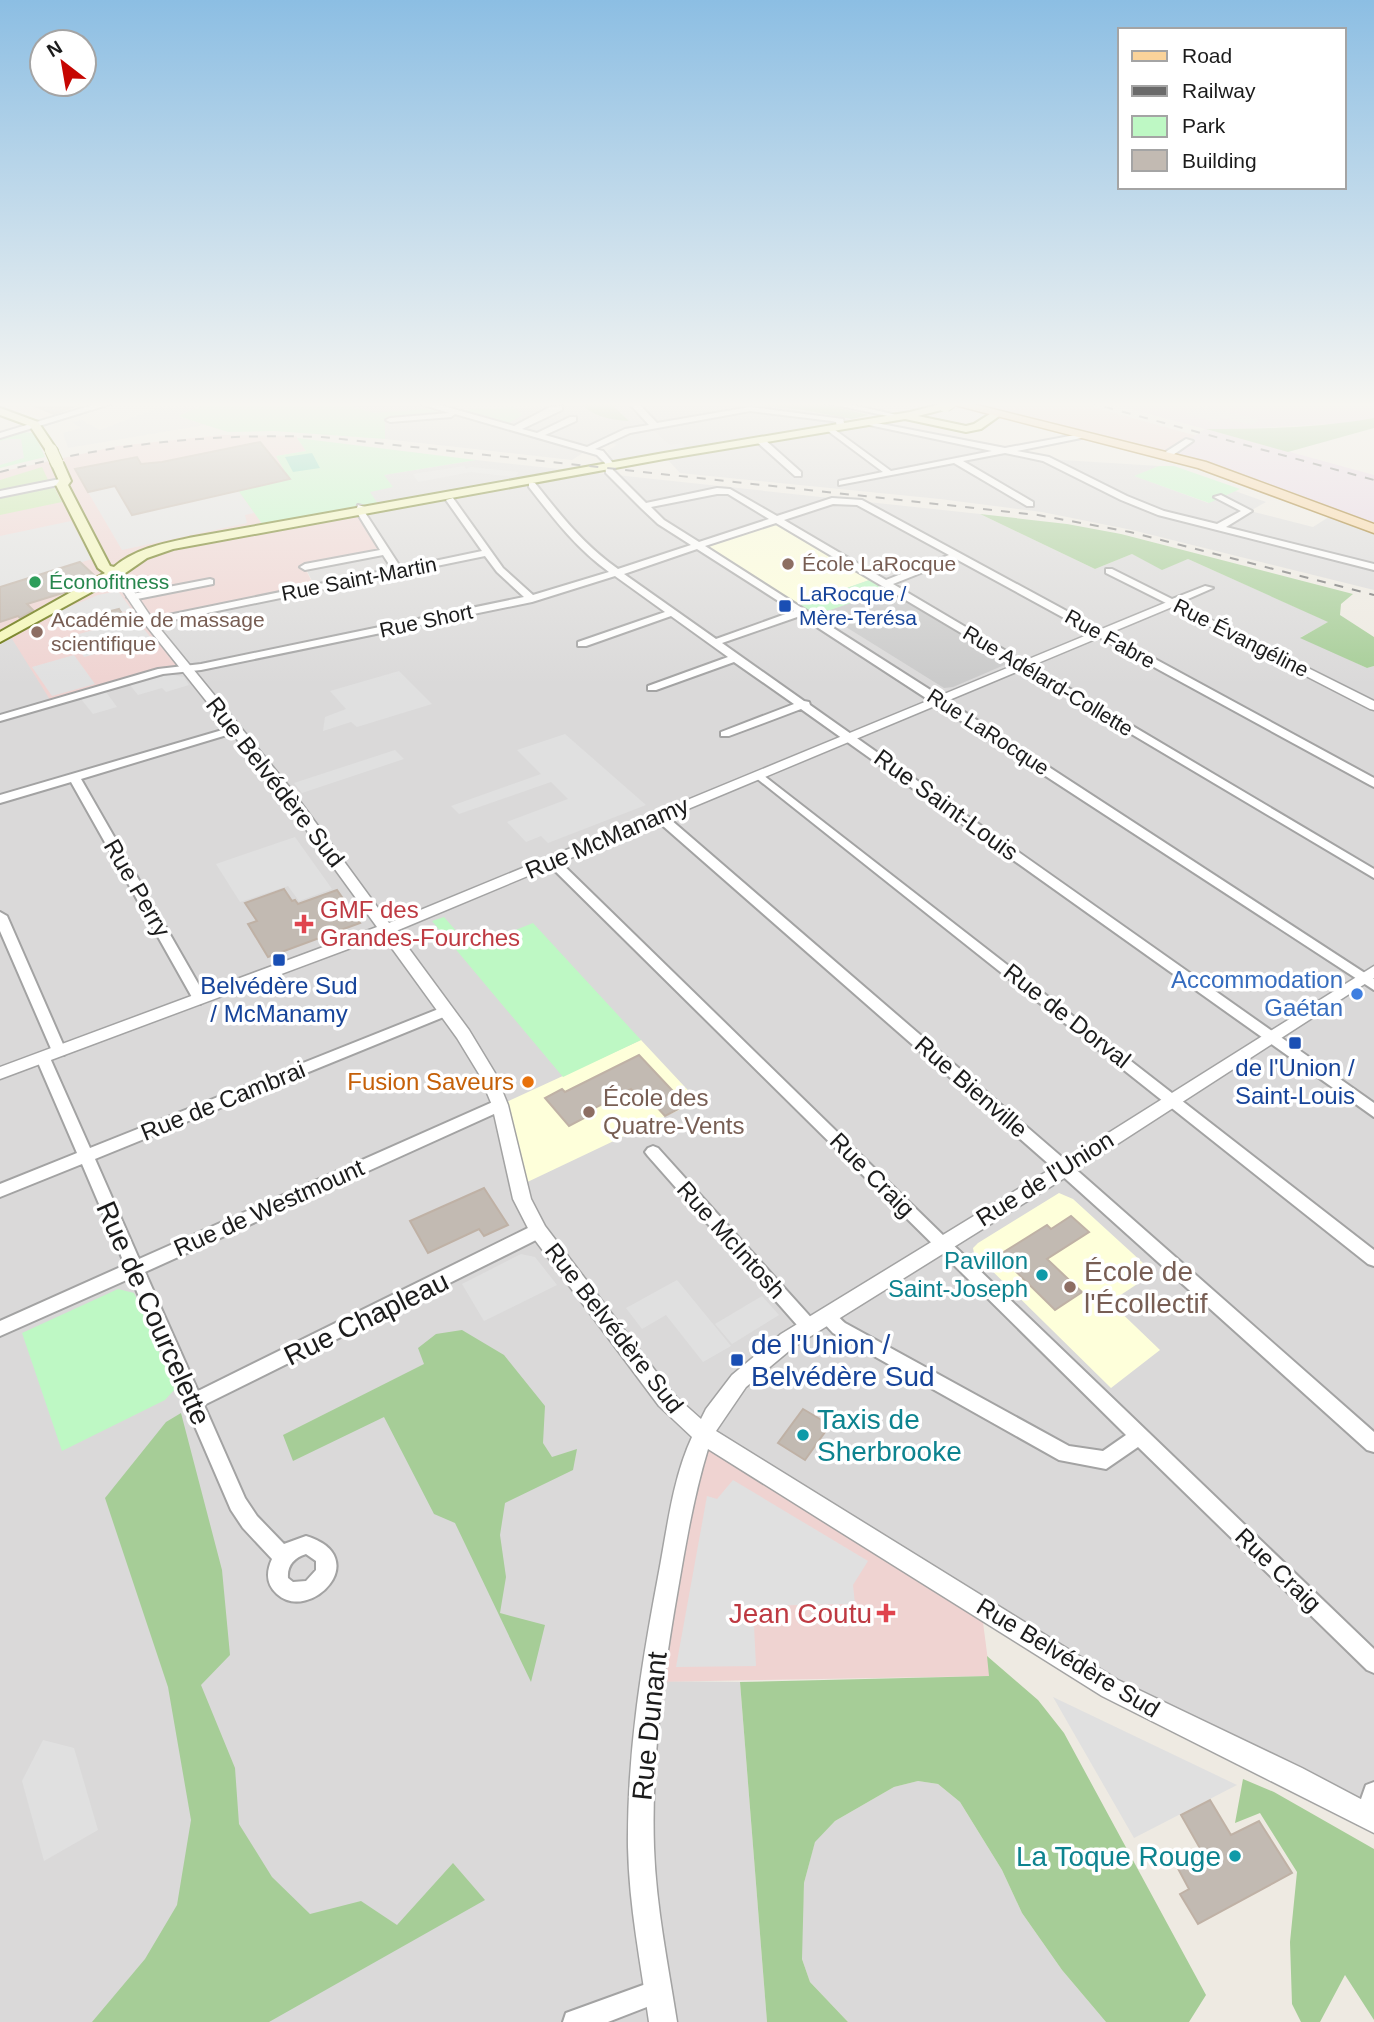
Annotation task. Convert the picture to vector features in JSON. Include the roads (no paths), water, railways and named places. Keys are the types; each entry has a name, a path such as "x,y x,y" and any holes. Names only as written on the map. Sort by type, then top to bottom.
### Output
{"main road":[{"name":"Rue Belvédère Sud","path":"68,496 105,568 116,573"},
{"path":"0,638 135,562 162,553 361,511 447,496"},
{"path":"361,511 470,496"},
{"path":"1287,496 1374,529"}],"street":[{"name":"Rue Saint-Louis","path":"541,496 579,544 617,574 805,704 1374,1111"},
{"name":"Rue LaRocque","path":"635,496 662,522 1370,978"},
{"name":"Rue Adélard-Collette","path":"644,506 691,496"},
{"name":"Rue Adélard-Collette","path":"734,496 1374,874"},
{"path":"1017,496 1030,504"},
{"path":"1121,496 1136,504 1217,527 1374,567"},
{"path":"1217,527 1248,511 1219,496"},
{"path":"450,500 506,577 533,599"},
{"name":"Rue Short","path":"0,718 162,671 533,599 845,500"},
{"name":"Rue Fabre","path":"845,500 859,502 1374,783"},
{"path":"361,511 397,571"},
{"path":"305,568 386,552"},
{"name":"Rue Saint-Martin","path":"149,622 487,553"},
{"path":"885,584 957,555"},
{"name":"Rue Évangéline","path":"1109,570 1370,701"},
{"name":"Rue Belvédère Sud","path":"116,573 149,622 236,729 446,1010 487,1073 500,1105 522,1199 538,1231 644,1374 677,1411 742,1461 1110,1688 1293,1777 1370,1818"},
{"path":"132,597 210,582"},
{"name":"Rue McManamy","path":"0,1073 387,929 1208,588"},
{"path":"582,644 673,612"},
{"path":"716,642 801,612"},
{"path":"652,688 737,657"},
{"path":"725,734 805,704"},
{"path":"0,799 236,729"},
{"name":"Rue de Dorval","path":"759,775 1374,1259"},
{"name":"Rue Perry","path":"74,777 200,999"},
{"name":"Rue Bienville","path":"659,816 1065,1169 1374,1444"},
{"name":"Rue Craig","path":"552,861 941,1244 1374,1664"},
{"name":"Rue de Courcelette","path":"0,916 86,1156 238,1504 250,1522 283,1557"},
{"name":"Rue de l'Union","path":"703,1433 725,1397 739,1381 779,1348 1271,1037 1370,978"},
{"name":"Rue de Cambrai","path":"0,1191 446,1010"},
{"name":"Rue de Westmount","path":"0,1329 500,1105"},
{"name":"Rue McIntosh","path":"653,1152 810,1328"},
{"name":"Rue Chapleau","path":"193,1401 211,1395 538,1231"},
{"path":"827,1317 839,1328 1066,1454 1106,1460 1140,1435"},
{"name":"Rue Dunant","path":"663,2022 649,1942 642,1860 642,1760 659,1628 681,1512 703,1433"},
{"path":"1370,1818 1374,1793"},
{"path":"575,2022 657,1992"}],"railway":[{"path":"867,496 1038,515 1130,532 1374,595"}],"place":[{"name":"École LaRocque","path":"788,564"},
{"name":"Éconofitness","path":"35,582"},
{"name":"LaRocque / Mère-Terésa","path":"785,606"},
{"name":"Académie de massage scientifique","path":"37,632"},
{"name":"GMF des Grandes-Fourches","path":"304,924"},
{"name":"Belvédère Sud / McManamy","path":"279,960"},
{"name":"Accommodation Gaétan","path":"1357,994"},
{"name":"de l'Union / Saint-Louis","path":"1295,1043"},
{"name":"Fusion Saveurs","path":"528,1082"},
{"name":"École des Quatre-Vents","path":"589,1112"},
{"name":"Pavillon Saint-Joseph","path":"1042,1275"},
{"name":"École de l'Écollectif","path":"1070,1287"},
{"name":"de l'Union / Belvédère Sud","path":"737,1360"},
{"name":"Taxis de Sherbrooke","path":"803,1435"},
{"name":"Jean Coutu","path":"886,1613"},
{"name":"La Toque Rouge","path":"1235,1856"}]}
